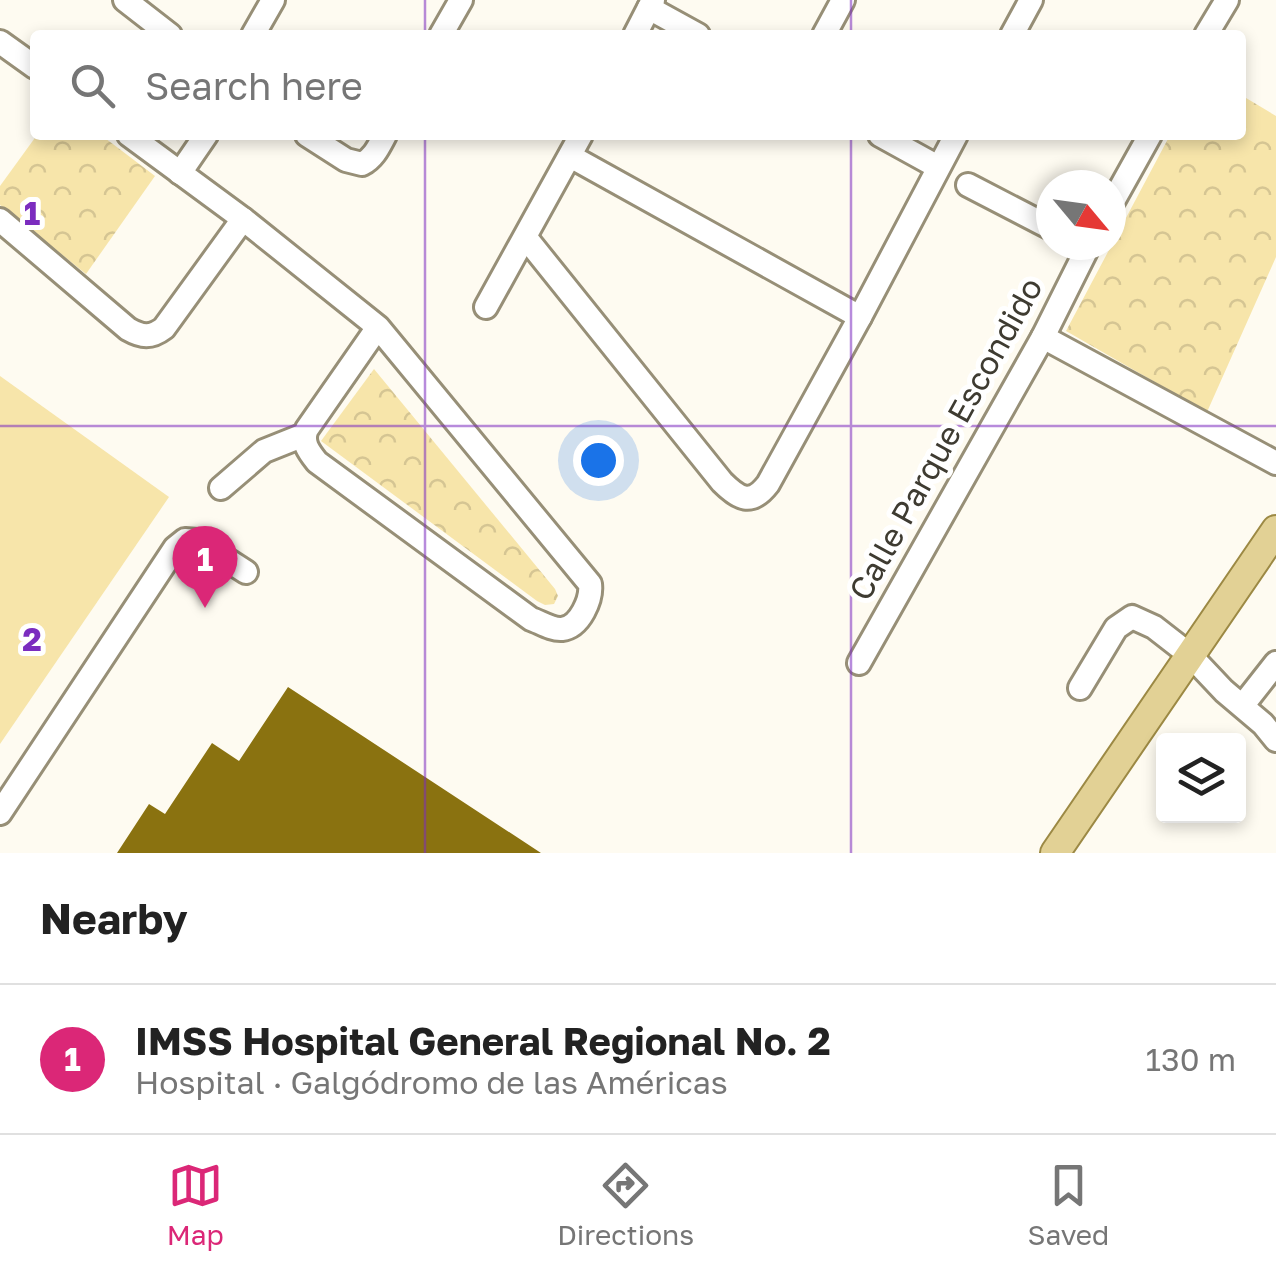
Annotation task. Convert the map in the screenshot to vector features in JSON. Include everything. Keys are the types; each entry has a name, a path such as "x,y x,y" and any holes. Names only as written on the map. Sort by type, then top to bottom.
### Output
{"main road":[{"path":"1055,853 1276,530"}],"street":[{"path":"125,0 164,30"},
{"path":"256,30 272,0"},
{"path":"444,30 461,0"},
{"path":"827,30 843,0"},
{"path":"1015,30 1031,0"},
{"path":"1209,30 1227,0"},
{"path":"637,30 651,4 690,30"},
{"path":"0,42 30,64"},
{"path":"180,172 202,140"},
{"path":"315,140 346,160 362,164 382,140"},
{"path":"486,307 578,140"},
{"path":"889,140 938,166"},
{"path":"526,238 722,482 742,498 753,498 768,484 953,140"},
{"path":"1126,178 1147,140"},
{"path":"156,142 180,172 378,327 590,584 585,608 566,629 531,619 318,462 305,440"},
{"path":"570,156 860,318"},
{"path":"968,185 1036,220"},
{"path":"0,220 128,329 148,337 164,328 244,220"},
{"name":"Calle Parque Escondido","path":"859,663 1044,337 1080,260"},
{"path":"221,488 264,450 305,440 322,407 378,327"},
{"path":"1044,337 1276,463"},
{"path":"0,813 175,548 184,540 198,541 246,572"},
{"path":"1080,688 1116,628 1132,617 1154,627 1190,655 1276,740"},
{"path":"1244,705 1276,662"}],"green space":[{"path":"1246,98 1276,116 1276,257 1207,412 1066,331 1104,260 1126,260 1126,218 1167,140 1246,140"},
{"path":"33,140 108,140 155,176 86,274 0,205 0,186"},
{"path":"374,369 555,589 558,596 554,604 537,601 321,441"},
{"path":"0,376 169,497 0,744"}],"building":[{"path":"288,687 541,853 117,853 149,804 165,814 212,743 239,761"}],"place":[{"name":"IMSS Hospital General Regional No. 2","path":"205,608"}]}
